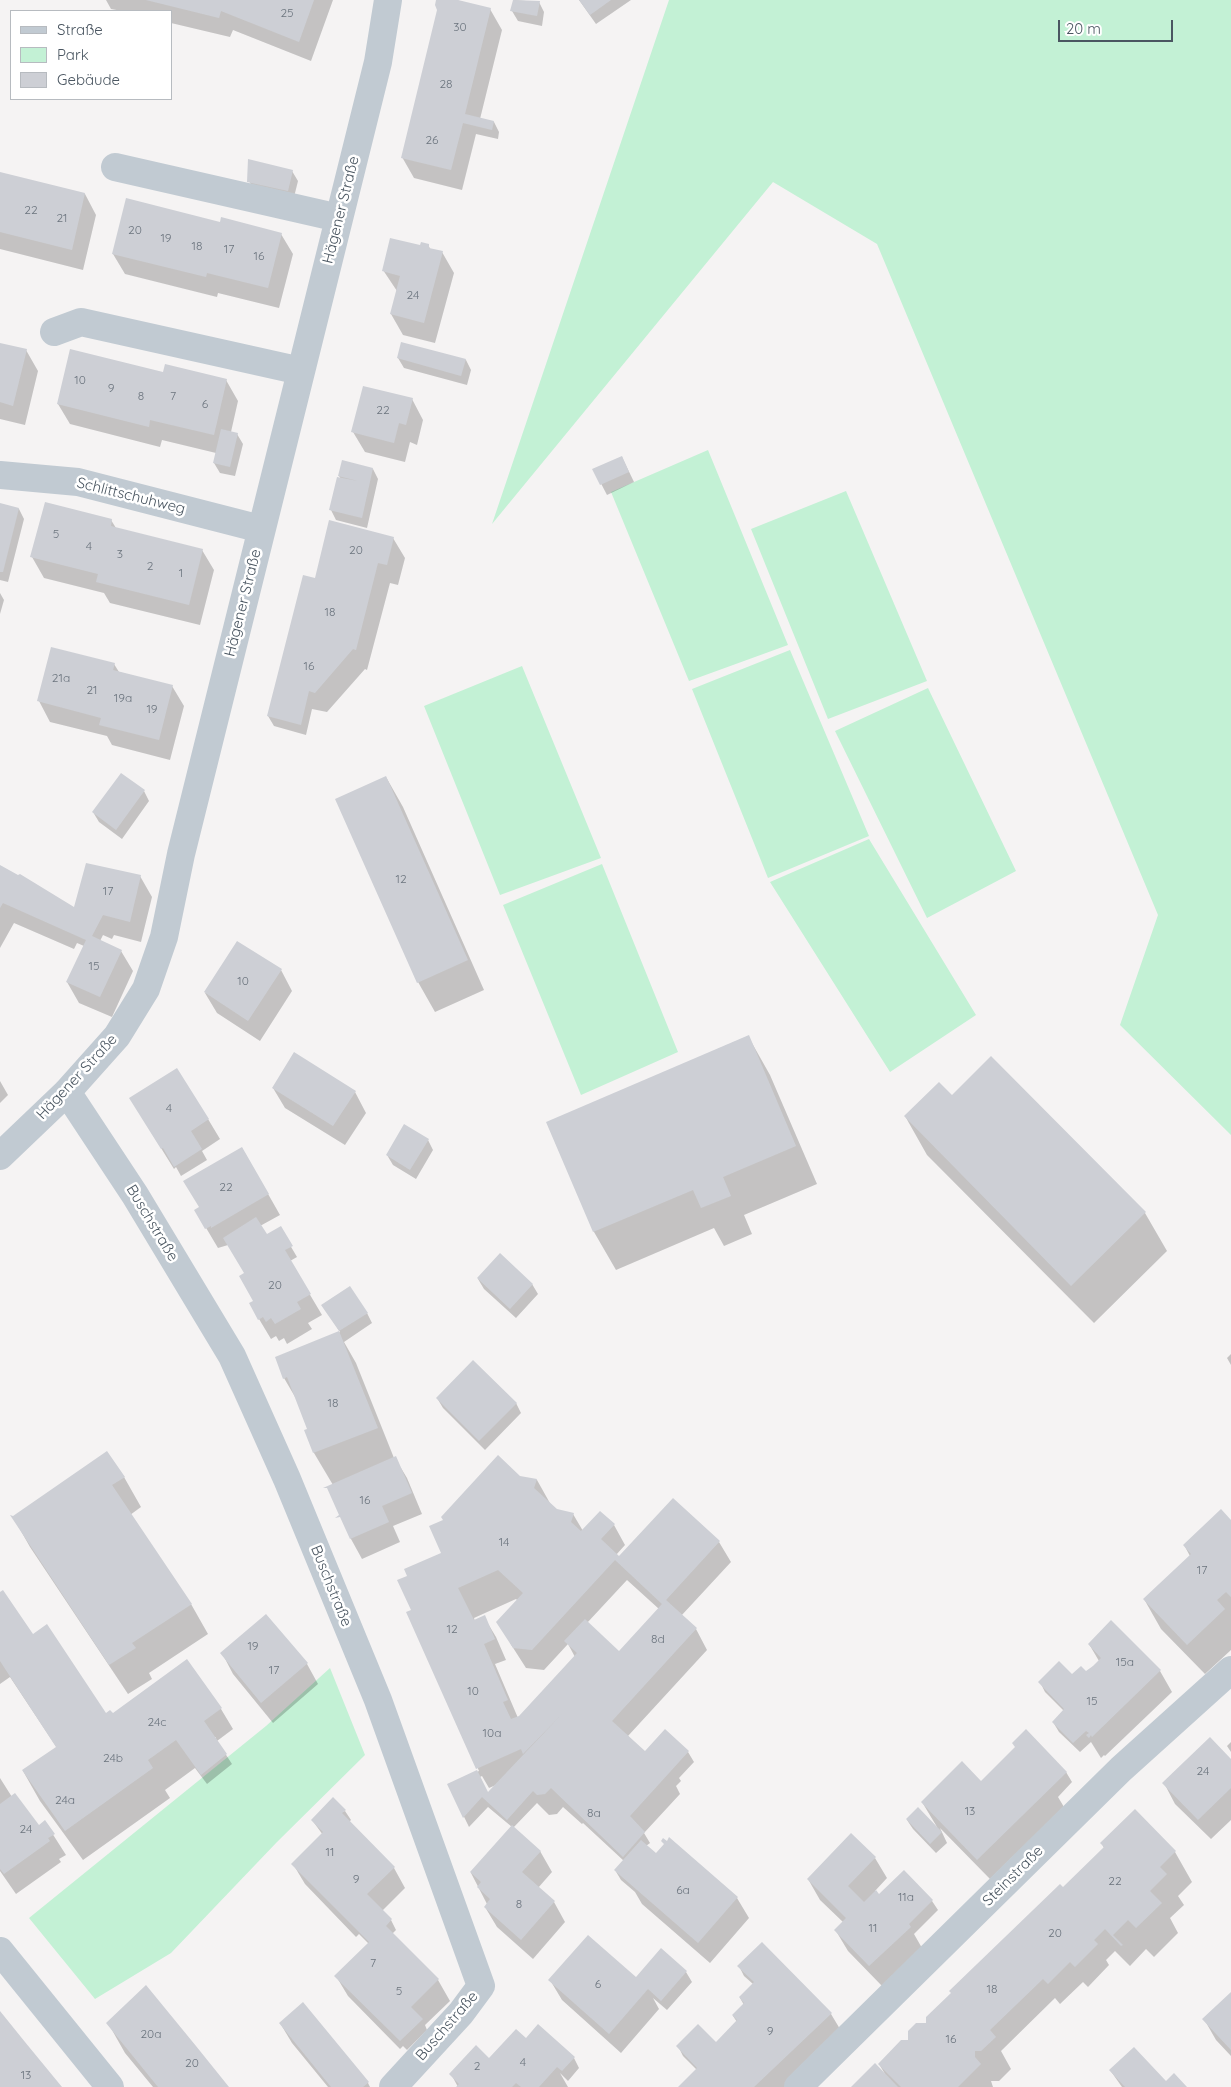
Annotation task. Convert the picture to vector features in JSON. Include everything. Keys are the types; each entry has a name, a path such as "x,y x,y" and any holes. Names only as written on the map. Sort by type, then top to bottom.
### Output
{"street":[{"name":"Hägener Straße","path":"0,1156 67,1092 117,1036 146,989 164,937 181,854 378,62 388,0"},
{"path":"115,167 339,218"},
{"path":"54,332 81,322 301,371"},
{"name":"Schlittschuhweg","path":"0,474 78,482 261,529"},
{"name":"Buschstraße","path":"67,1092 135,1195 232,1356 287,1479 378,1700 481,1986 461,2013 393,2087"},
{"name":"Steinstraße","path":"798,2087 1121,1770 1231,1670"},
{"path":"0,1951 110,2087"}],"green space":[{"path":"669,0 1231,0 1231,1135 1120,1025 1158,915 877,244 773,182 492,524"},
{"path":"708,450 788,645 689,681 611,492"},
{"path":"846,491 927,681 828,719 751,529"},
{"path":"790,650 869,836 768,878 692,689"},
{"path":"522,666 601,858 500,895 424,706"},
{"path":"928,688 1016,871 927,918 835,731"},
{"path":"869,839 976,1015 890,1072 770,882"},
{"path":"602,864 678,1052 581,1095 503,905"},
{"path":"330,1668 365,1755 277,1842 171,1953 95,1999 29,1918 266,1726"}],"building":[{"path":"146,0 314,0 299,42 221,11 219,18"},
{"path":"436,0 458,0 491,8 465,114 494,121 492,130 463,123 451,170 401,158 437,10"},
{"path":"513,0 540,1 537,16 510,11"},
{"path":"579,0 611,0 590,15"},
{"path":"248,159 293,170 288,191 247,182"},
{"path":"0,172 85,193 72,250 0,232"},
{"path":"126,198 220,222 221,217 282,233 268,288 207,273 206,277 112,254"},
{"path":"390,238 420,245 421,242 429,244 429,248 443,251 424,323 390,314 400,276 382,271"},
{"path":"401,342 466,359 461,376 397,358"},
{"path":"0,343 27,349 13,406 0,402"},
{"path":"70,349 163,372 165,364 227,379 214,435 150,420 149,427 57,404"},
{"path":"363,386 413,398 406,425 399,423 394,443 351,432"},
{"path":"221,429 238,433 230,467 213,463"},
{"path":"622,456 629,472 600,485 592,469"},
{"path":"342,460 373,468 362,518 329,510 337,477 358,481 338,476"},
{"path":"45,502 112,519 111,526 203,549 189,605 96,582 98,574 30,557"},
{"path":"0,503 19,508 3,572 0,572"},
{"path":"329,520 394,537 387,565 378,563 356,650 353,649 315,693 309,691 301,725 267,716 303,575 315,578"},
{"path":"51,647 115,663 113,670 173,685 159,740 99,725 101,718 37,701"},
{"path":"121,773 145,790 116,830 92,812"},
{"path":"386,776 468,960 417,983 335,799"},
{"path":"86,863 141,875 130,922 103,915 92,936 122,950 100,997 66,982 86,940 3,903 0,908 0,865 18,875 20,874 74,907"},
{"path":"237,941 282,969 248,1021 204,992"},
{"path":"749,1035 796,1146 723,1177 731,1196 701,1208 693,1190 593,1232 546,1122"},
{"path":"294,1052 356,1091 333,1126 272,1088"},
{"path":"991,1056 1146,1212 1071,1286 904,1116 939,1082 952,1095"},
{"path":"177,1068 209,1119 191,1131 202,1149 174,1167 129,1098"},
{"path":"404,1124 429,1139 410,1170 386,1155"},
{"path":"242,1147 269,1194 211,1228 211,1226 205,1229 194,1210 199,1207 183,1181"},
{"path":"256,1217 267,1234 281,1226 293,1246 285,1250 311,1294 297,1302 301,1309 275,1324 271,1318 266,1322 263,1317 258,1320 249,1303 253,1301 239,1276 244,1273 223,1238"},
{"path":"500,1253 533,1284 510,1309 477,1278"},
{"path":"350,1286 368,1313 339,1331 321,1305"},
{"path":"339,1331 378,1428 313,1453 304,1430 307,1429 287,1377 283,1379 275,1357"},
{"path":"473,1360 517,1403 479,1441 436,1398"},
{"path":"107,1451 125,1477 112,1485 192,1604 132,1643 136,1648 109,1665 10,1515 13,1516"},
{"path":"498,1455 520,1476 537,1479 534,1488 557,1509 574,1513 571,1522 581,1531 600,1511 615,1524 601,1539 619,1556 673,1498 720,1541 666,1600 697,1628 612,1721 645,1751 665,1729 689,1751 630,1816 645,1832 623,1857 551,1788 545,1794 537,1795 533,1791 507,1820 482,1797 463,1818 447,1784 477,1770 488,1792 563,1713 523,1754 521,1749 476,1769 406,1612 411,1610 397,1580 407,1576 404,1569 441,1553 429,1526 443,1520 441,1517","holes":["615,1560 662,1604 619,1651 585,1619 564,1641 577,1653 519,1716 511,1719 503,1702 508,1700 484,1644 495,1639 485,1615 474,1620 458,1588 498,1570 523,1593 496,1622 513,1648 532,1650"]},
{"path":"396,1456 412,1493 382,1506 389,1522 350,1539 340,1517 335,1518 339,1515 327,1488 323,1488"},
{"path":"1221,1509 1231,1520 1231,1597 1226,1592 1217,1600 1225,1609 1187,1645 1143,1599 1191,1554 1183,1545"},
{"path":"3,1590 33,1634 47,1624 106,1713 110,1710 113,1713 187,1659 222,1708 204,1721 227,1754 201,1775 176,1740 148,1760 153,1768 65,1831 22,1770 56,1747 0,1661 0,1592"},
{"path":"266,1614 308,1663 261,1703 220,1653"},
{"path":"1111,1620 1161,1670 1092,1737 1091,1735 1089,1738 1086,1735 1089,1733 1086,1731 1073,1743 1052,1722 1064,1709 1038,1682 1059,1661 1072,1674 1081,1666 1086,1671 1093,1666 1101,1658 1088,1644"},
{"path":"1026,1729 1067,1772 977,1860 921,1802 962,1761 981,1781 1015,1747 1012,1743"},
{"path":"1210,1737 1231,1759 1231,1788 1198,1820 1162,1783"},
{"path":"15,1793 39,1825 45,1820 55,1834 48,1838 50,1841 4,1874 0,1869 0,1804"},
{"path":"333,1797 346,1810 342,1813 395,1867 367,1894 392,1919 386,1926 439,1979 411,2007 423,2019 400,2041 334,1976 369,1942 291,1864 323,1832 311,1820"},
{"path":"918,1807 942,1832 930,1844 906,1819"},
{"path":"1135,1809 1176,1851 1160,1867 1167,1874 1150,1891 1162,1903 1136,1928 1128,1920 1113,1935 1123,1945 1121,1946 1105,1929 1094,1940 1098,1944 1075,1967 1070,1962 1048,1984 1043,1979 990,2030 996,2037 981,2051 975,2051 975,2057 981,2064 958,2087 901,2087 878,2064 901,2040 908,2040 908,2031 916,2023 926,2023 926,2017 951,1993 949,1991 1060,1884 1063,1887 1104,1847 1100,1843"},
{"path":"512,1825 541,1851 522,1872 555,1901 521,1940 484,1907 490,1899 477,1887 481,1882 470,1872"},
{"path":"851,1833 876,1857 848,1886 864,1902 876,1890 879,1894 904,1870 933,1900 909,1924 911,1927 869,1966 834,1930 846,1918 807,1879"},
{"path":"669,1837 738,1897 698,1943 614,1870 641,1840 656,1853 664,1844 661,1841 663,1838 667,1841"},
{"path":"588,1935 636,1977 661,1948 687,1971 661,2001 648,1989 609,2034 548,1980"},
{"path":"762,1942 832,2013 754,2087 678,2087 697,2068 676,2046 698,2024 716,2042 737,2020 732,2015 744,2003 739,1997 754,1982 737,1966"},
{"path":"146,1985 229,2087 158,2087 106,2023"},
{"path":"1231,1992 1231,2050 1202,2019"},
{"path":"303,2002 369,2082 363,2087 331,2087 279,2023"},
{"path":"0,2011 25,2042 62,2087 0,2087"},
{"path":"538,2024 575,2057 562,2071 557,2067 539,2087 521,2087 516,2083 512,2087 456,2087 459,2084 449,2074 476,2045 489,2058 516,2029 526,2038"},
{"path":"1134,2047 1166,2081 1174,2073 1187,2087 1125,2087 1109,2070"},
{"path":"875,2063 898,2087 851,2087"}]}
